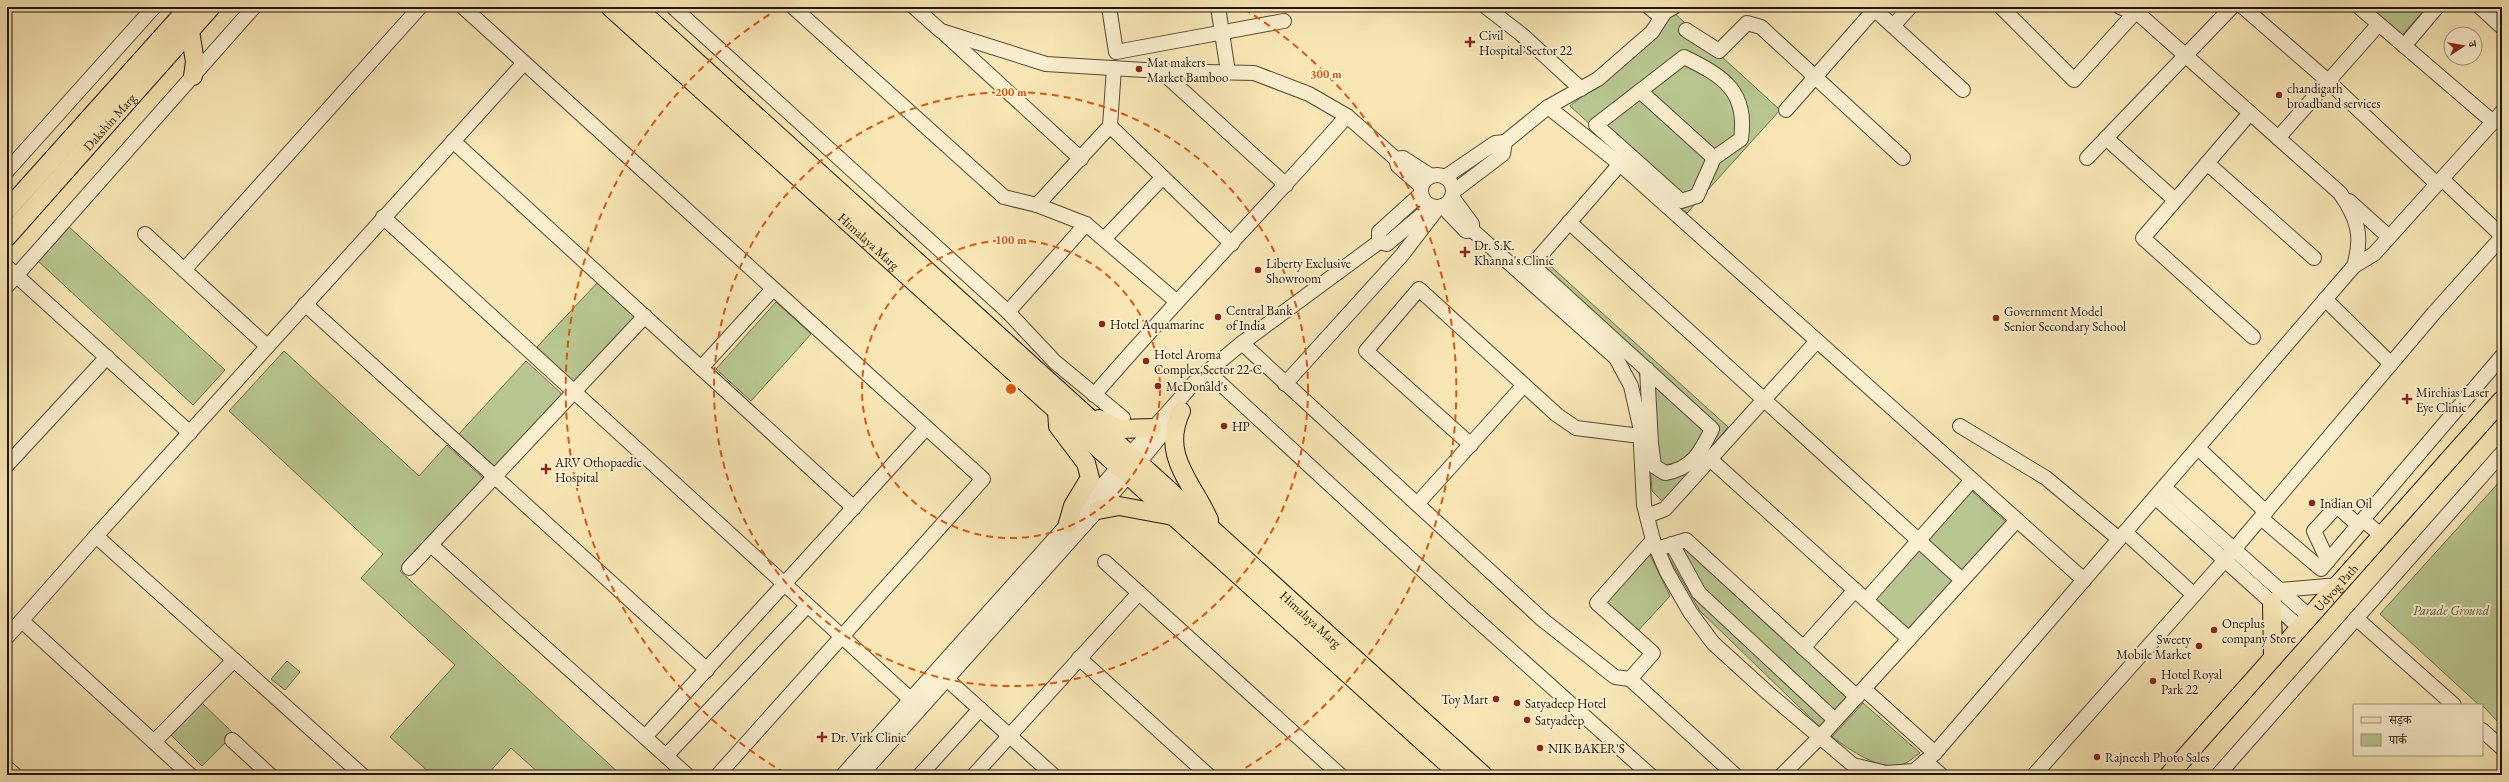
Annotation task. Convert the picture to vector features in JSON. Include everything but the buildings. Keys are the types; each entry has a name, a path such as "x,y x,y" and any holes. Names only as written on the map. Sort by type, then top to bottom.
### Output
{"main road":[{"name":"Dakshin Marg","path":"7,210 189,7"},
{"name":"Dakshin Marg","path":"7,237 212,7"},
{"name":"Himalaya Marg","path":"610,7 1057,411 1214,532 1483,775"},
{"name":"Himalaya Marg","path":"636,7 1076,407 1173,516 1460,775"},
{"path":"190,31 194,62 193,76"},
{"name":"Udyog Path","path":"2169,775 2502,400"},
{"path":"1076,407 1119,429 1137,430 1153,428"},
{"path":"1057,411 1058,426 1086,463 1090,478 1073,506 1068,523"},
{"path":"1181,411 1173,432 1177,459 1185,480 1203,508 1214,532"},
{"name":"Udyog Path","path":"2185,775 2502,418"},
{"path":"1098,510 1119,506 1173,516"},
{"path":"2273,658 2276,596"}],"street":[{"path":"7,171 154,7"},
{"path":"7,286 12,271 193,76 254,7"},
{"path":"184,270 420,7"},
{"path":"463,7 983,479 718,775"},
{"path":"673,7 1008,312 1060,367 1123,418"},
{"path":"793,7 1004,196 1037,206 1086,224 1105,238 1176,301"},
{"path":"1109,7 1116,52 1284,21"},
{"path":"1218,7 1228,72"},
{"path":"1486,7 1514,31 1521,34 1581,89"},
{"path":"1378,242 1387,244 1503,154 1506,142 1548,106 1598,79 1652,32 1666,11 1649,7"},
{"path":"1893,26 1910,7"},
{"path":"2001,7 2074,80 2138,10"},
{"path":"2120,7 2138,10 2250,113 2389,237"},
{"path":"2087,158 2232,7"},
{"path":"2034,775 2225,560 2502,236 2439,182 2328,81 2243,7"},
{"path":"1443,202 1466,231 1472,230 1616,358 1631,386 1640,436 1644,505 1655,545 1666,572 1690,612 1714,643 1768,693 1853,765 1886,773 1912,773 1930,757 2354,266 2374,254 2497,117 2404,46 2359,7"},
{"path":"2404,46 2437,7"},
{"path":"2480,7 2502,27"},
{"path":"1786,110 1873,8 1963,90"},
{"path":"920,10 1081,159"},
{"path":"1686,30 1719,50 1747,23 1761,27 1903,158"},
{"path":"2278,138 2378,25"},
{"path":"941,31 1046,64 1161,71 1254,73 1309,94 1347,116 1396,158 1398,166 1424,186 1426,204 1443,202"},
{"path":"1684,57 1712,71 1733,90 1744,118 1741,139 1714,158 1697,196 1681,201 1596,125 1684,57"},
{"path":"7,637 267,346 524,63"},
{"path":"1037,206 1110,126 1114,68"},
{"path":"1161,71 1286,185"},
{"path":"1640,91 1714,158"},
{"path":"1548,106 1620,164 2084,580"},
{"path":"2250,113 2143,238 2253,337"},
{"path":"1094,395 1176,301 1232,244 1347,116"},
{"path":"1110,126 1162,178 1232,244"},
{"path":"2106,138 2175,200"},
{"path":"453,141 854,508"},
{"path":"843,775 915,703 1098,510 1153,428 1194,383 1242,343 1378,242 1379,232 1424,186 1445,177 1495,143 1506,142"},
{"path":"2207,163 2314,258"},
{"path":"1523,276 1620,164"},
{"path":"1285,384 1402,255 1443,202 1451,183 1445,177"},
{"path":"1105,238 1162,178"},
{"path":"2340,193 2351,209 2357,226 2360,246 2354,266"},
{"path":"384,217 784,585 915,703"},
{"path":"1569,222 1962,580"},
{"path":"1008,312 1086,224"},
{"path":"145,234 267,346"},
{"path":"1532,265 1647,369 1712,429 1705,457 1676,472 1665,473 1654,466 1651,443 1647,369"},
{"path":"12,271 190,433"},
{"path":"702,368 773,288"},
{"path":"1471,445 1366,351 1419,289 1557,416 1576,428 1640,436"},
{"path":"2325,299 2391,364"},
{"path":"305,304 707,670"},
{"path":"409,568 645,316"},
{"path":"1647,516 1665,509 1705,457 1763,400 1817,341"},
{"path":"1242,343 1543,620 1614,677 1630,679 1735,775"},
{"path":"2198,448 2263,515 2321,569 2502,356"},
{"path":"7,465 107,357"},
{"path":"1047,380 1060,367"},
{"path":"942,674 1068,523 1129,465 1181,411 1199,389 1209,372"},
{"path":"1209,372 1467,611 1650,775"},
{"path":"1417,504 1524,385"},
{"path":"1960,426 2046,478 2122,536 2194,595"},
{"path":"645,737 926,428"},
{"path":"2218,775 2502,453"},
{"path":"1705,457 1909,639"},
{"path":"1804,648 1918,540 1972,480"},
{"path":"2164,487 2234,549 2276,596 2305,622"},
{"path":"2155,498 2225,560 2276,596 2338,585"},
{"path":"2328,561 2314,531 2337,506 2382,536"},
{"path":"1782,775 1836,720 2017,520"},
{"path":"96,536 362,775"},
{"path":"1630,679 1653,653 1597,602 1655,545 1672,544 1686,540 1804,648 1860,693 1930,757 1942,775"},
{"path":"1672,544 1699,593 1836,720"},
{"path":"431,545 687,775"},
{"path":"1105,562 1340,775"},
{"path":"974,775 1139,593"},
{"path":"666,756 807,606"},
{"path":"2356,618 2453,704"},
{"path":"22,621 190,775"},
{"path":"1080,658 1208,775"},
{"path":"154,742 234,660"},
{"path":"942,674 1053,775"},
{"path":"861,775 915,703"},
{"path":"920,775 980,709"},
{"path":"2483,731 2502,748"},
{"path":"232,740 270,775"},
{"path":"7,768 15,775"}],"green space":[{"path":"2370,7 2427,7 2402,35"},
{"path":"1673,12 1780,110 1687,213 1570,106 1625,63"},
{"path":"68,226 225,370 193,405 37,260"},
{"path":"1547,263 1728,427 1664,503 1652,491 1645,394 1639,373 1628,356 1539,272"},
{"path":"598,282 636,317 575,383 537,347"},
{"path":"776,302 811,334 751,401 716,369"},
{"path":"284,351 419,476 447,445 484,479 400,571 621,775 541,775 511,748 487,775 432,775 390,737 455,665 361,578 383,554 229,411"},
{"path":"526,361 563,395 495,469 458,435"},
{"name":"Parade Ground","path":"2502,479 2502,722 2500,724 2483,706 2483,704 2478,704 2380,614"},
{"path":"1972,491 2007,523 1962,573 1927,542"},
{"path":"1687,548 1847,697 1820,727 1700,611 1667,555"},
{"path":"1919,550 1955,581 1910,632 1874,600"},
{"path":"1650,555 1670,596 1636,633 1605,603"},
{"path":"287,661 300,672 285,690 271,679"},
{"path":"200,701 234,734 202,766 169,733"},
{"path":"1863,703 1920,753 1904,764 1895,766 1885,765 1866,758 1832,737"}],"place":[{"name":"Civil Hospital-Sector 22","path":"1470,42"},
{"name":"Mat makers Market Bamboo","path":"1139,69"},
{"name":"chandigarh broadband services","path":"2279,95"},
{"name":"Dr. S.K. Khanna's Clinic","path":"1465,252"},
{"name":"Liberty Exclusive Showroom","path":"1258,270"},
{"name":"Central Bank of India","path":"1218,317"},
{"name":"Government Model Senior Secondary School","path":"1996,318"},
{"name":"Hotel Aquamarine","path":"1102,324"},
{"name":"Hotel Aroma Complex,Sector 22-C","path":"1146,361"},
{"name":"McDonald's","path":"1158,386"},
{"name":"Mirchias Laser Eye Clinic","path":"2407,399"},
{"name":"HP","path":"1224,426"},
{"name":"ARV Othopaedic Hospital","path":"546,469"},
{"name":"Indian Oil","path":"2312,503"},
{"name":"Oneplus company Store","path":"2214,630"},
{"name":"Sweety Mobile Market","path":"2199,646"},
{"name":"Hotel Royal Park 22","path":"2153,681"},
{"name":"Toy Mart","path":"1496,699"},
{"name":"Satyadeep Hotel","path":"1517,703"},
{"name":"Satyadeep","path":"1527,720"},
{"name":"Dr. Virk Clinic","path":"822,737"},
{"name":"NIK BAKER'S","path":"1540,748"},
{"name":"Rajneesh Photo Sales","path":"2097,757"}]}
